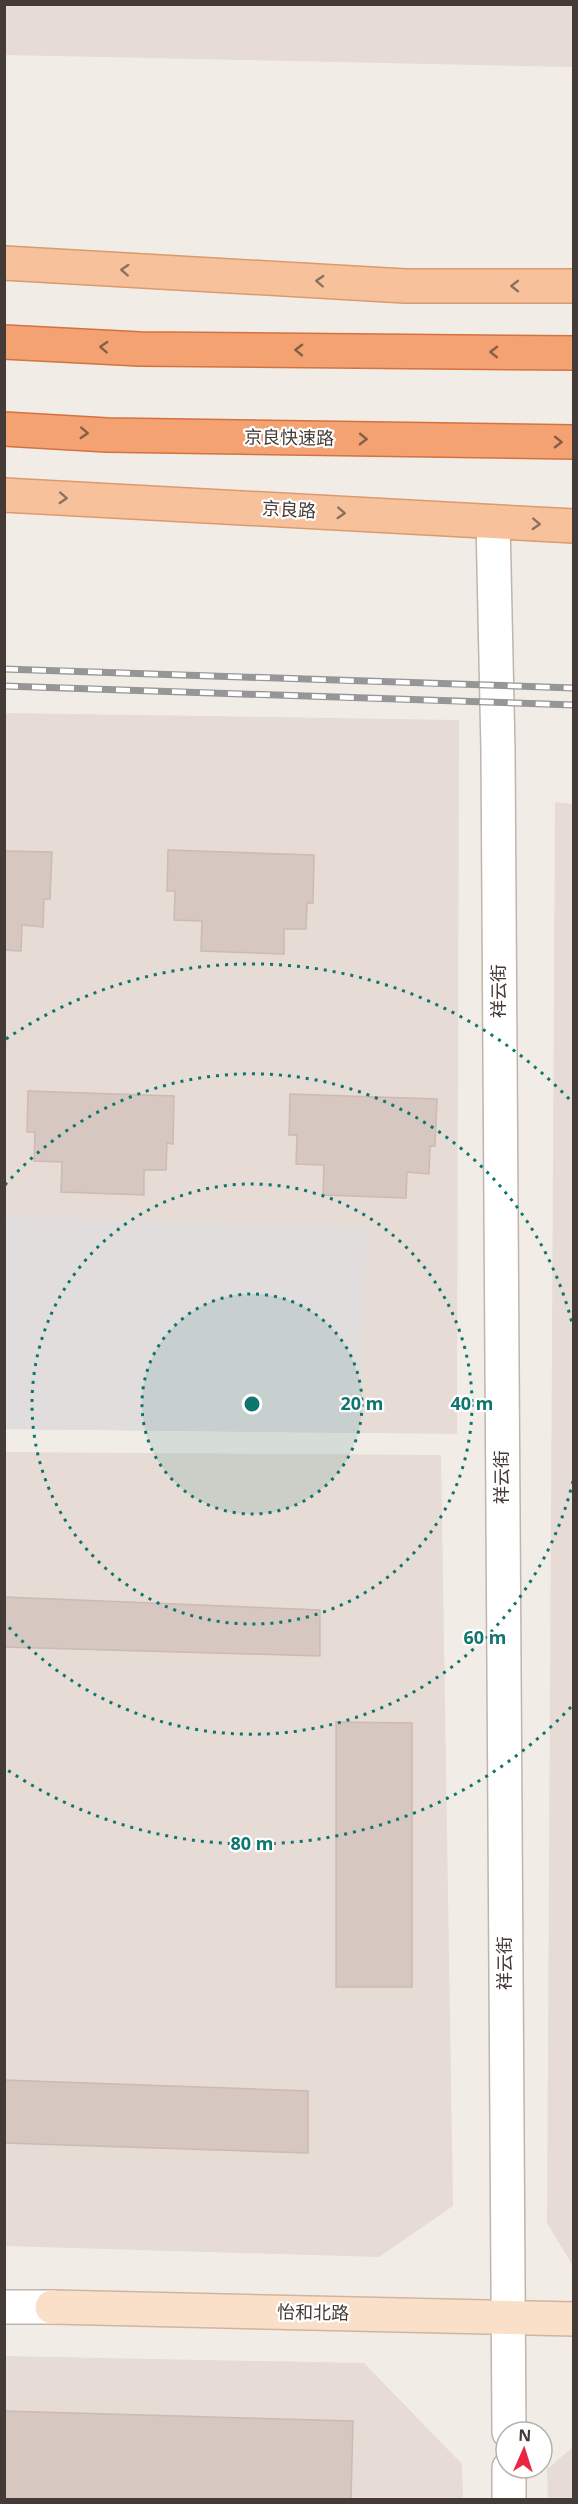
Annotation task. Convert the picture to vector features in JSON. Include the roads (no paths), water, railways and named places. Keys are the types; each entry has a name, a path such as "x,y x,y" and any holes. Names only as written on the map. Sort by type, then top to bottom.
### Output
{"highway":[{"path":"4,342 140,349 573,353"},
{"name":"京良快速路","path":"4,429 106,435 573,442"}],"main road":[{"path":"4,263 405,286 573,285"},
{"name":"京良路","path":"4,495 573,526"}],"street":[{"name":"祥云街","path":"493,522 498,763 509,2420"},
{"name":"怡和北路","path":"4,2307 573,2319"},
{"path":"509,2480 509,2499"}],"railway":[{"path":"4,669 574,688"},
{"path":"4,686 574,705"}]}
